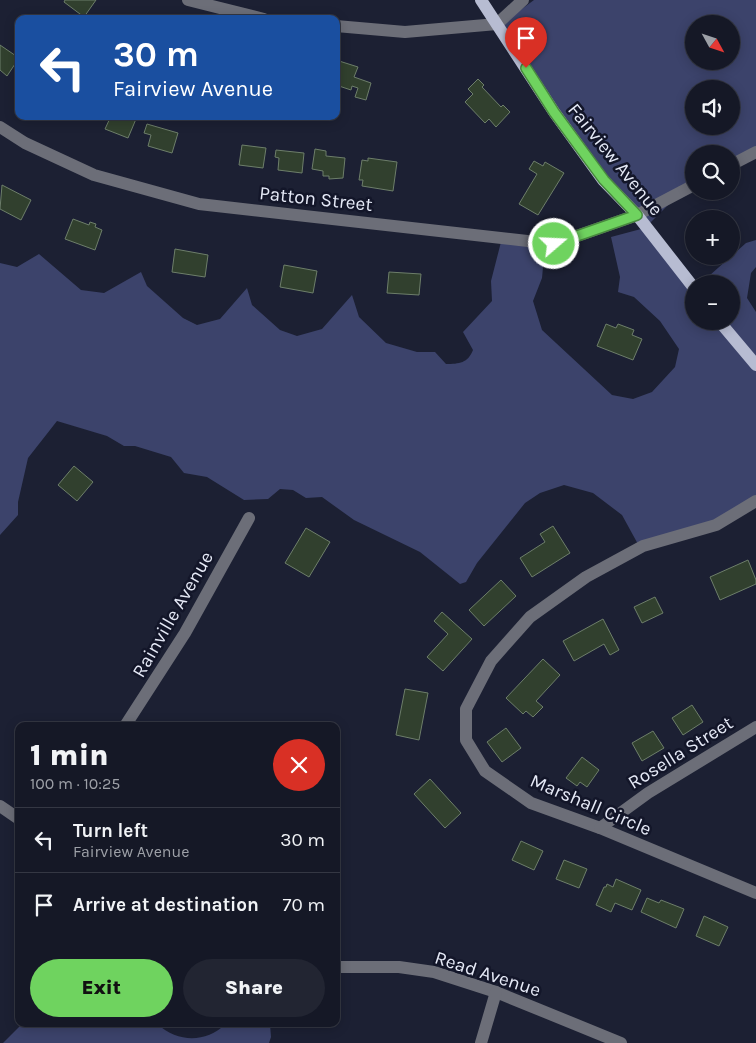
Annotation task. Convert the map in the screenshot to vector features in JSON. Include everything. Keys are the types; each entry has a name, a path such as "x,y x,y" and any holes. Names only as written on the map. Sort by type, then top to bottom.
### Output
{"main road":[{"name":"Fairview Avenue","path":"481,0 554,112 604,180 637,215 685,276"},
{"path":"726,330 756,366"}],"street":[{"path":"188,0 248,15"},
{"path":"340,26 405,32 497,24 523,0"},
{"name":"Patton Street","path":"0,127 25,143 94,175 199,204 554,244 637,215 685,190"},
{"path":"740,160 756,152"},
{"name":"Marshall Circle","path":"756,501 716,525 643,546 578,582 530,617 491,661 466,709 466,740 485,771 531,803 600,828 756,894"},
{"name":"Rainville Avenue","path":"128,722 185,633 249,518"},
{"name":"Rosella Street","path":"600,828 648,793 756,727"},
{"path":"0,806 15,816"},
{"name":"Read Avenue","path":"340,967 400,967 434,972 496,992 622,1043"},
{"path":"481,1043 496,992"}],"shaded area":[{"path":"534,0 756,0 756,151 740,159 740,145 685,145 685,194 670,203 644,229 685,277 685,330 740,330 740,275 710,275 721,265 740,265 740,248 746,243 756,240 756,267 751,273 747,298 756,312 756,504 716,527 639,546 622,515 593,493 564,485 540,493 525,503 477,563 466,582 460,584 420,552 354,520 322,497 306,498 293,490 280,489 268,499 244,500 207,477 184,473 171,457 135,446 124,446 107,436 57,421 28,458 18,502 18,515 0,535 0,263 17,267 39,254 81,290 104,293 141,272 147,286 183,318 197,325 220,319 247,288 252,305 280,330 297,336 322,329 352,295 359,317 386,343 417,352 435,352 446,364 451,364 466,360 473,350 463,332 492,301 491,281 501,242 545,246 542,278 533,301 542,330 612,395 633,399 652,392 675,367 679,349 660,321 634,297 618,292 620,277 611,237 641,229 499,26"},
{"path":"19,1027 161,1027 174,1035 192,1038 209,1035 222,1027 270,1027 271,1037 269,1043 3,1043"}],"building":[{"path":"65,0 96,0 85,15 81,15 64,2"},
{"path":"0,45 15,55 15,64 7,76 0,70"},
{"path":"340,61 358,67 354,77 371,83 366,100 355,97 358,88 352,86 351,90 340,86"},
{"path":"478,79 484,85 482,87 501,107 503,105 510,112 496,127 489,119 485,123 465,102 473,94 468,89"},
{"path":"109,120 136,120 128,138 105,129"},
{"path":"147,124 178,133 172,153 148,146 151,135 144,133"},
{"path":"242,145 266,148 263,168 239,165"},
{"path":"315,149 326,151 326,156 345,158 343,178 329,179 329,176 323,176 323,171 312,169"},
{"path":"276,150 304,153 302,173 278,170 279,158 275,157"},
{"path":"368,158 397,162 393,191 362,186 363,180 359,180 362,160 368,161"},
{"path":"534,161 543,166 545,162 564,173 538,215 519,204 537,174 529,169"},
{"path":"2,185 31,200 21,220 0,209"},
{"path":"73,219 89,225 90,222 96,224 95,227 102,230 95,250 65,239"},
{"path":"175,249 208,255 205,277 172,272"},
{"path":"284,265 317,271 313,293 280,287"},
{"path":"389,272 421,274 419,295 387,293"},
{"path":"606,324 616,328 618,324 634,330 632,335 642,339 633,360 597,346"},
{"path":"74,466 93,482 77,501 58,485"},
{"path":"553,526 570,553 532,577 520,558 545,542 540,534"},
{"path":"306,528 330,542 309,577 285,563"},
{"path":"748,560 756,584 720,600 710,577"},
{"path":"501,580 516,596 484,626 469,610"},
{"path":"655,597 663,613 642,623 634,607"},
{"path":"442,612 472,639 443,671 427,657 448,634 434,621"},
{"path":"603,619 619,650 610,655 604,644 574,661 563,641"},
{"path":"543,659 560,675 536,701 543,707 533,717 526,711 523,714 506,698"},
{"path":"405,689 428,693 419,740 396,735"},
{"path":"692,705 703,722 683,735 672,718"},
{"path":"506,728 521,748 502,762 487,742"},
{"path":"653,731 664,748 642,761 632,743"},
{"path":"582,757 599,770 587,787 580,782 577,786 566,778"},
{"path":"430,779 461,813 445,828 414,794"},
{"path":"521,841 543,851 534,870 512,860"},
{"path":"564,860 587,869 579,888 556,879"},
{"path":"616,879 641,890 632,910 615,903 611,912 596,905 604,887 607,884 613,887"},
{"path":"647,898 659,903 661,900 684,909 676,928 641,912"},
{"path":"704,916 728,927 719,946 696,936"}],"route":[{"path":"526,68 554,112 604,180 637,215 554,244"}]}
